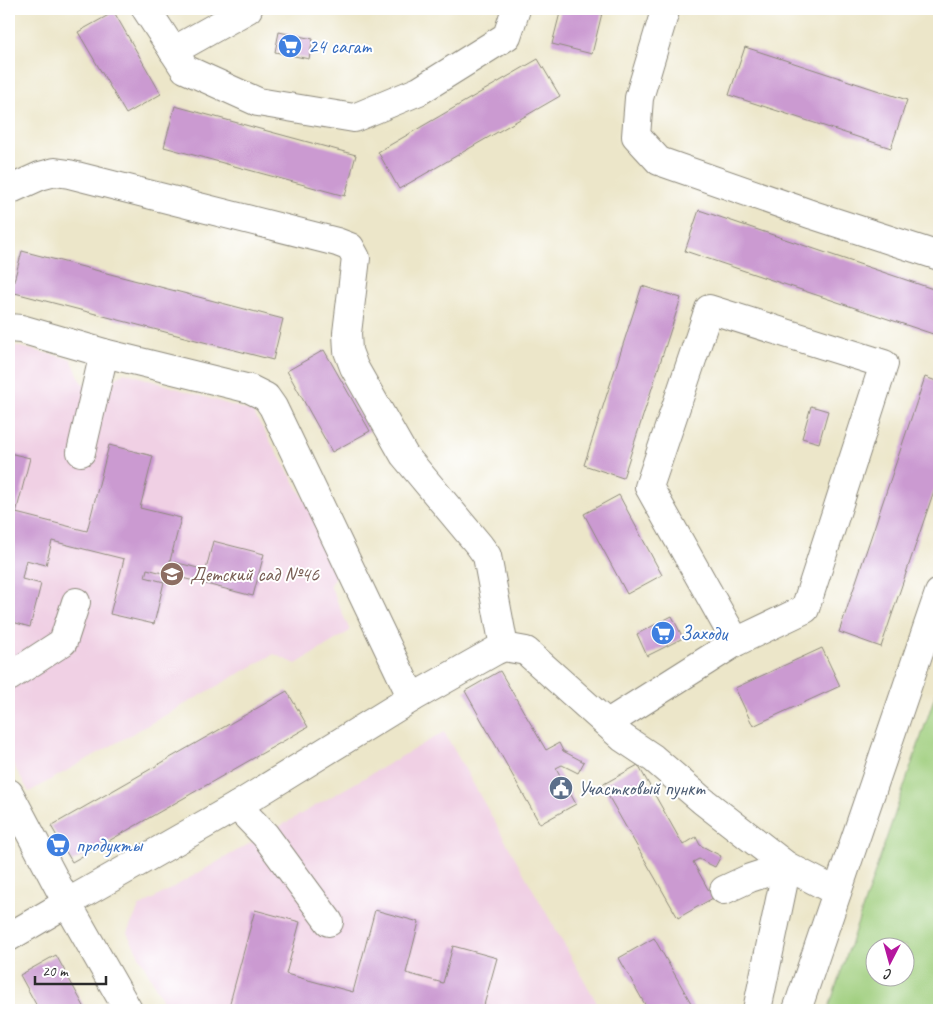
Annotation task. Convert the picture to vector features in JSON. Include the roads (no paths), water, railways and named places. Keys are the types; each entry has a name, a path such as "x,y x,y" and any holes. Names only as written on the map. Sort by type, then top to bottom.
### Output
{"lane":[{"path":"146,9 185,69 258,102 354,118 419,90 507,36 516,9"},
{"path":"172,51 248,9"},
{"path":"665,9 639,98 636,136 659,161 813,215 939,256"},
{"path":"9,190 54,172 69,174 327,239 350,247 356,258 347,333 348,351 354,367 404,455 480,545 487,556 504,646"},
{"path":"608,723 736,642 805,609 884,364 709,309 649,487 736,642"},
{"path":"9,328 21,329 104,353 250,389 266,397 277,416 412,698"},
{"path":"81,452 104,353"},
{"path":"796,1010 939,593"},
{"path":"9,677 63,642 76,602"},
{"path":"9,937 236,806 412,698 504,646 526,651 623,738 653,758 703,801 787,866 837,892"},
{"path":"9,793 67,903 128,1010"},
{"path":"236,806 265,835 329,922"},
{"path":"724,890 750,878 787,866"},
{"path":"757,1010 787,866"}],"place":[{"name":"24 сагат","path":"290,46"},
{"name":"Детский сад №46","path":"172,574"},
{"name":"Заходи","path":"663,633"},
{"name":"Участковый пункт","path":"561,788"},
{"name":"продукты","path":"58,845"}]}
